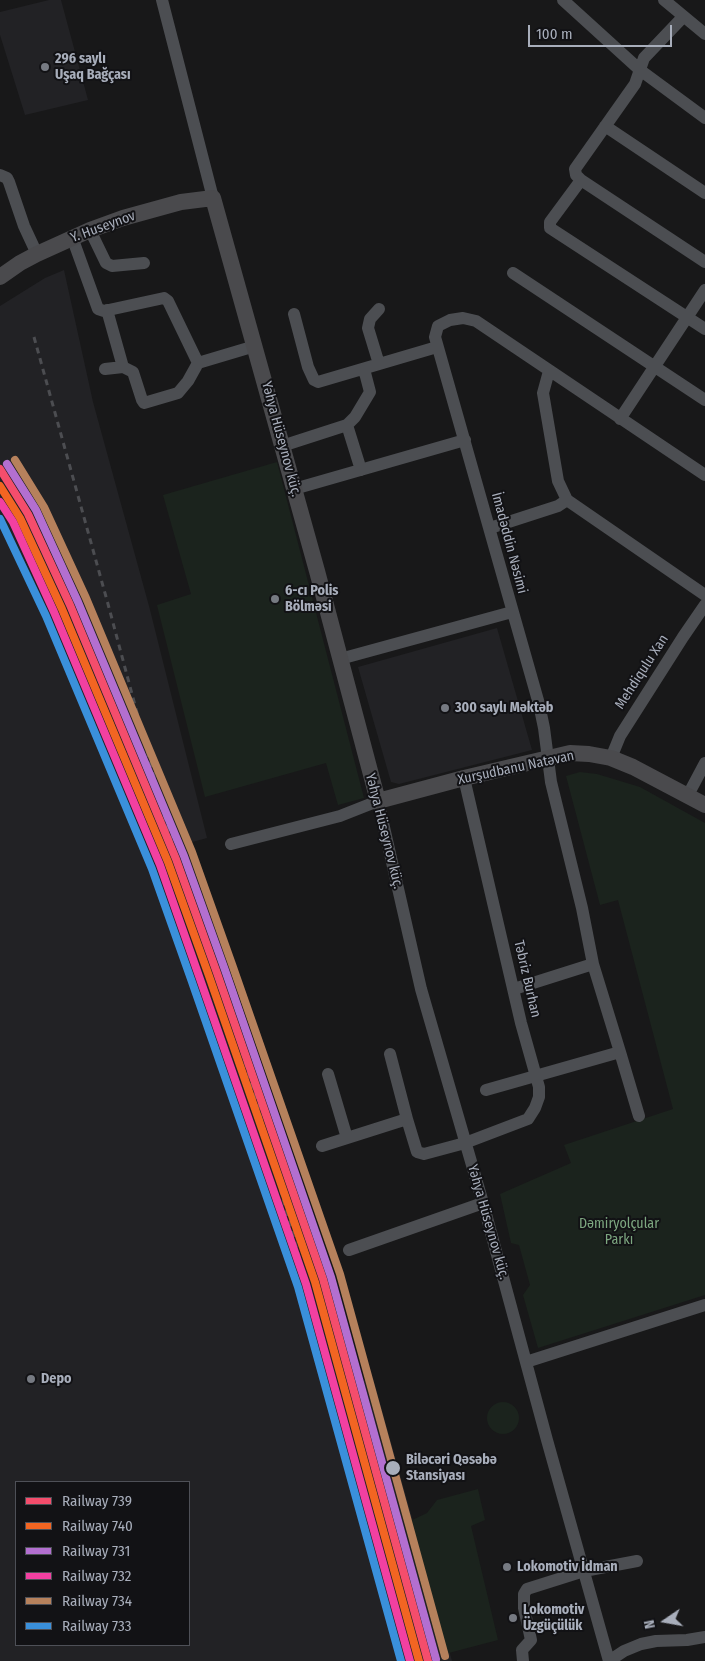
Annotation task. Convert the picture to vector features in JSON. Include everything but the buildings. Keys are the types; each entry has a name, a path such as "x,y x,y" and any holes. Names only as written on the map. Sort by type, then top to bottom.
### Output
{"main road":[{"name":"Y. Huseynov","path":"0,277 37,254 90,230 123,218 181,202 213,198"},
{"name":"Yəhya Hüseynov küç.","path":"213,198 378,801"},
{"name":"Xurşudbanu Natəvan","path":"378,801 549,758 570,754 590,754 611,758 633,767 705,805"}],"street":[{"name":"Yəhya Hüseynov küç.","path":"162,0 213,198"},
{"path":"563,0 640,70 705,118"},
{"path":"664,0 705,34"},
{"path":"683,17 644,58 635,84 575,168 576,175 581,180 705,262"},
{"path":"605,126 705,193"},
{"path":"0,175 7,178 9,182 24,226 37,254"},
{"path":"581,180 550,222 550,228 705,329"},
{"path":"90,230 106,263 112,266 144,263"},
{"path":"72,237 98,309 108,310 164,298 168,301 198,363"},
{"path":"513,273 705,400"},
{"path":"620,419 705,290"},
{"path":"379,309 370,319 368,328 379,364"},
{"path":"108,310 123,367"},
{"path":"294,314 308,368 314,380 318,382 379,364 436,342 438,326 450,320 463,318 476,321 705,475"},
{"name":"İmadəddin Nəsimi","path":"436,342 539,704 549,758 551,782 582,908 593,964 638,1116"},
{"path":"106,369 116,366 133,372 144,403 178,393 188,381 198,363 255,346"},
{"path":"282,446 347,425 355,417 370,392 364,368"},
{"path":"549,371 543,393 558,481 567,500 705,595"},
{"path":"347,425 360,470"},
{"path":"294,489 465,440"},
{"path":"490,528 558,506 567,500"},
{"name":"Mehdiqulu Xan","path":"611,758 620,736 705,605"},
{"path":"340,659 512,612"},
{"path":"688,795 705,764"},
{"name":"Təbriz Burhan","path":"406,1119 417,1152 420,1154 465,1143 528,1119 539,1097 536,1075 521,1023 464,778"},
{"name":"Yəhya Hüseynov küç.","path":"378,801 421,989 483,1203 609,1661"},
{"path":"230,844 340,816 378,801"},
{"path":"514,989 593,964"},
{"path":"486,1090 620,1052"},
{"path":"322,1146 406,1119 390,1054"},
{"path":"328,1074 347,1138"},
{"path":"350,1250 483,1203"},
{"path":"526,1362 705,1305"},
{"path":"523,1661 522,1650 531,1640 524,1608 524,1594 527,1588 584,1571 637,1561"},
{"path":"609,1661 624,1651 641,1644 705,1637"}],"shaded area":[{"name":"296 saylı Uşaq Bağçası","path":"49,0 61,0 88,100 25,115 0,35 0,12"},
{"path":"64,270 93,402 149,606 207,838 185,844 194,860 318,1242 358,1382 373,1378 452,1661 0,1661 0,306 45,278"},
{"name":"300 saylı Məktəb","path":"497,628 532,750 399,784 391,782 358,667"}],"green space":[{"path":"277,462 364,798 338,805 326,763 205,797 157,605 191,594 163,495"},
{"name":"Dəmiryolçular Parkı","path":"580,772 597,774 640,787 705,823 705,1295 538,1348 523,1295 530,1285 519,1245 511,1243 500,1194 571,1163 564,1145 673,1109 618,900 600,905 566,776"},
{"path":"503,1402 509,1403 514,1407 518,1412 518,1424 514,1429 509,1433 503,1434 497,1433 492,1429 488,1424 487,1418 488,1412 492,1407 497,1403"},
{"path":"478,1489 485,1520 471,1526 498,1640 441,1655 404,1524 427,1513 437,1500"}],"railway":[{"path":"34,337 176,859"},
{"path":"229,1009 249,1075 410,1661"}],"rail line":[{"name":"734","path":"15,460 44,507 86,598 192,852 340,1274 445,1656"},
{"name":"731","path":"7,464 36,510 78,602 184,856 225,970 331,1277 436,1659"},
{"name":"739","path":"0,469 28,514 70,605 176,859 217,973 323,1279 428,1661"},
{"name":"740","path":"0,486 20,518 62,609 168,862 209,976 315,1282 419,1661"},
{"name":"732","path":"0,502 13,522 54,612 160,865 306,1284 410,1661"},
{"name":"733","path":"0,519 46,616 152,869 192,982 298,1287 401,1661"}],"place":[{"name":"296 saylı Uşaq Bağçası","path":"45,67"},
{"name":"6-cı Polis Bölməsi","path":"275,599"},
{"name":"300 saylı Məktəb","path":"445,708"},
{"name":"Depo","path":"31,1379"},
{"name":"Biləcəri Qəsəbə Stansiyası","path":"393,1468"},
{"name":"Lokomotiv İdman","path":"507,1567"},
{"name":"Lokomotiv Üzgüçülük","path":"513,1618"}]}
